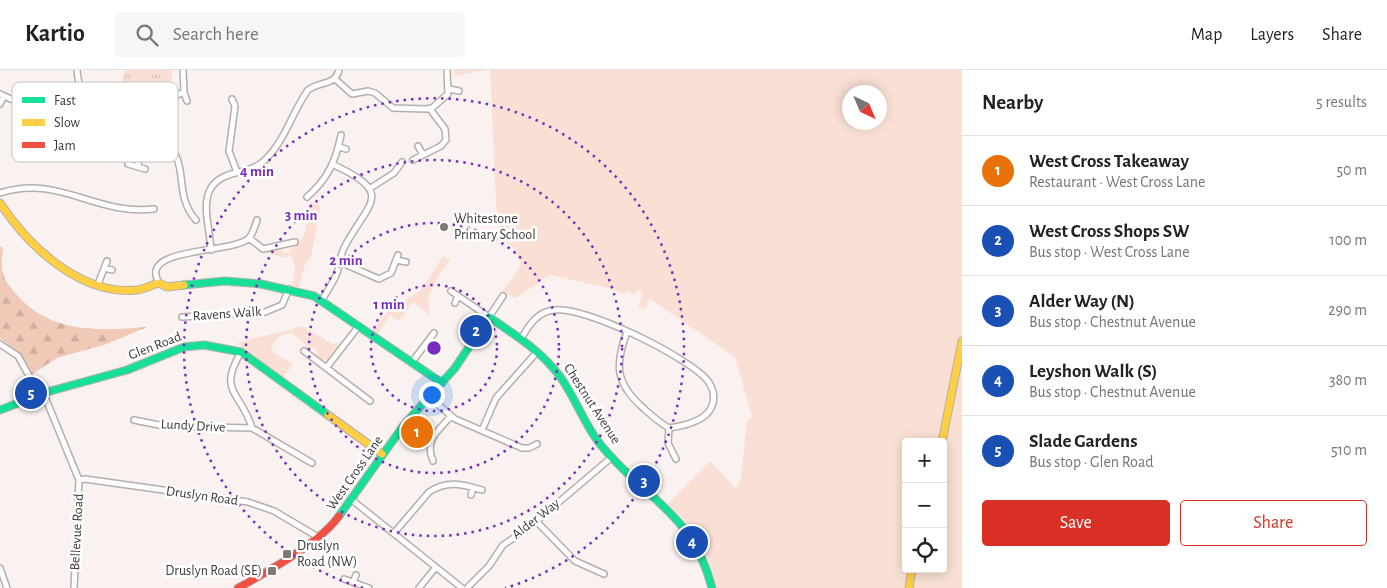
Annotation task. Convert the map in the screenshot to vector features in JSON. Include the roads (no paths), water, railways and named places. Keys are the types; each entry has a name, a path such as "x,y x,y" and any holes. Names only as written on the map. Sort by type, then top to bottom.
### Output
{"street":[{"path":"184,70 184,92 187,101"},
{"path":"212,250 207,201 209,188 220,177 262,163 283,139 308,90 335,79 339,70"},
{"path":"335,79 352,94 368,91 375,93 393,108 430,109 445,98 449,90 448,70"},
{"path":"449,90 459,91"},
{"path":"178,95 184,92"},
{"path":"0,104 2,95"},
{"path":"232,99 235,106 230,151 237,172"},
{"path":"413,160 443,144 446,137 445,129 430,109"},
{"path":"308,197 316,190 334,165 341,134"},
{"path":"418,146 423,155"},
{"path":"339,147 346,149"},
{"path":"178,160 188,203 196,220"},
{"path":"138,162 138,166"},
{"path":"370,189 394,173 402,162"},
{"path":"128,164 145,169"},
{"path":"322,300 334,281 343,249 369,209 371,199 370,189 360,178 334,165"},
{"path":"0,193 18,187 46,188 111,207 139,210 154,208"},
{"path":"316,190 321,194"},
{"path":"0,203 12,222 46,255 80,278 125,291 146,290 159,283 172,287 210,282 241,282 289,290 322,300 358,327 442,383"},
{"path":"159,283 156,276 157,267 164,260 234,247 249,238 252,227 257,220"},
{"path":"249,238 263,249 295,242"},
{"path":"284,245 286,252"},
{"path":"340,262 376,279 391,273 398,258 406,262"},
{"path":"98,284 107,261"},
{"path":"105,268 112,270"},
{"name":"Ravens Walk","path":"182,317 265,312 282,305 289,290"},
{"path":"451,291 489,317"},
{"path":"455,303 458,296"},
{"name":"West Cross Lane","path":"238,588 262,575 318,537 335,522 382,454 442,383 503,296"},
{"path":"521,339 532,321 547,311 560,309 581,314 627,332 656,344 704,378 712,389 714,401 708,412 693,421 669,428 660,423 634,400 622,383 618,364 619,353 627,332"},
{"name":"Chestnut Avenue","path":"489,317 537,352 560,378 588,426 612,457 667,506 691,535 702,554 712,588"},
{"path":"327,368 358,327"},
{"path":"412,362 434,333"},
{"path":"943,438 962,341"},
{"name":"Bellevue Road","path":"0,344 18,356 41,393 78,480 74,588"},
{"name":"Glen Road","path":"0,410 41,393 129,369 167,352 193,345 222,347 241,352 382,454"},
{"path":"304,351 370,401"},
{"path":"241,352 230,373 231,388 246,411 252,428"},
{"path":"482,430 496,398 537,352"},
{"path":"429,397 451,416 522,448 530,448 537,444"},
{"path":"433,461 428,451 429,444 451,416"},
{"name":"Lundy Drive","path":"134,420 164,426 252,428 312,463"},
{"path":"669,428 668,443 676,459"},
{"name":"Alder Way","path":"467,588 489,566 503,545 536,521 612,457"},
{"name":"Druslyn Road","path":"78,480 85,479 248,502 274,511 318,537"},
{"path":"394,533 429,492 436,487 449,483 482,490"},
{"path":"471,495 473,488"},
{"path":"352,500 462,588"},
{"path":"536,521 575,561 604,574"},
{"path":"420,588 436,567"},
{"path":"0,568 7,588"},
{"path":"909,588 911,573"},
{"path":"353,582 356,575"},
{"path":"344,579 369,588"}],"place":[{"name":"Whitestone Primary School","path":"444,227"},
{"name":"West Cross Shops SW","path":"476,331"},
{"name":"Slade Gardens","path":"31,393"},
{"name":"West Cross Takeaway","path":"417,432"},
{"name":"Alder Way (N)","path":"644,481"},
{"name":"Leyshon Walk (S)","path":"692,542"},
{"name":"Druslyn Road (NW)","path":"287,554"},
{"name":"Druslyn Road (SE)","path":"272,571"}]}
